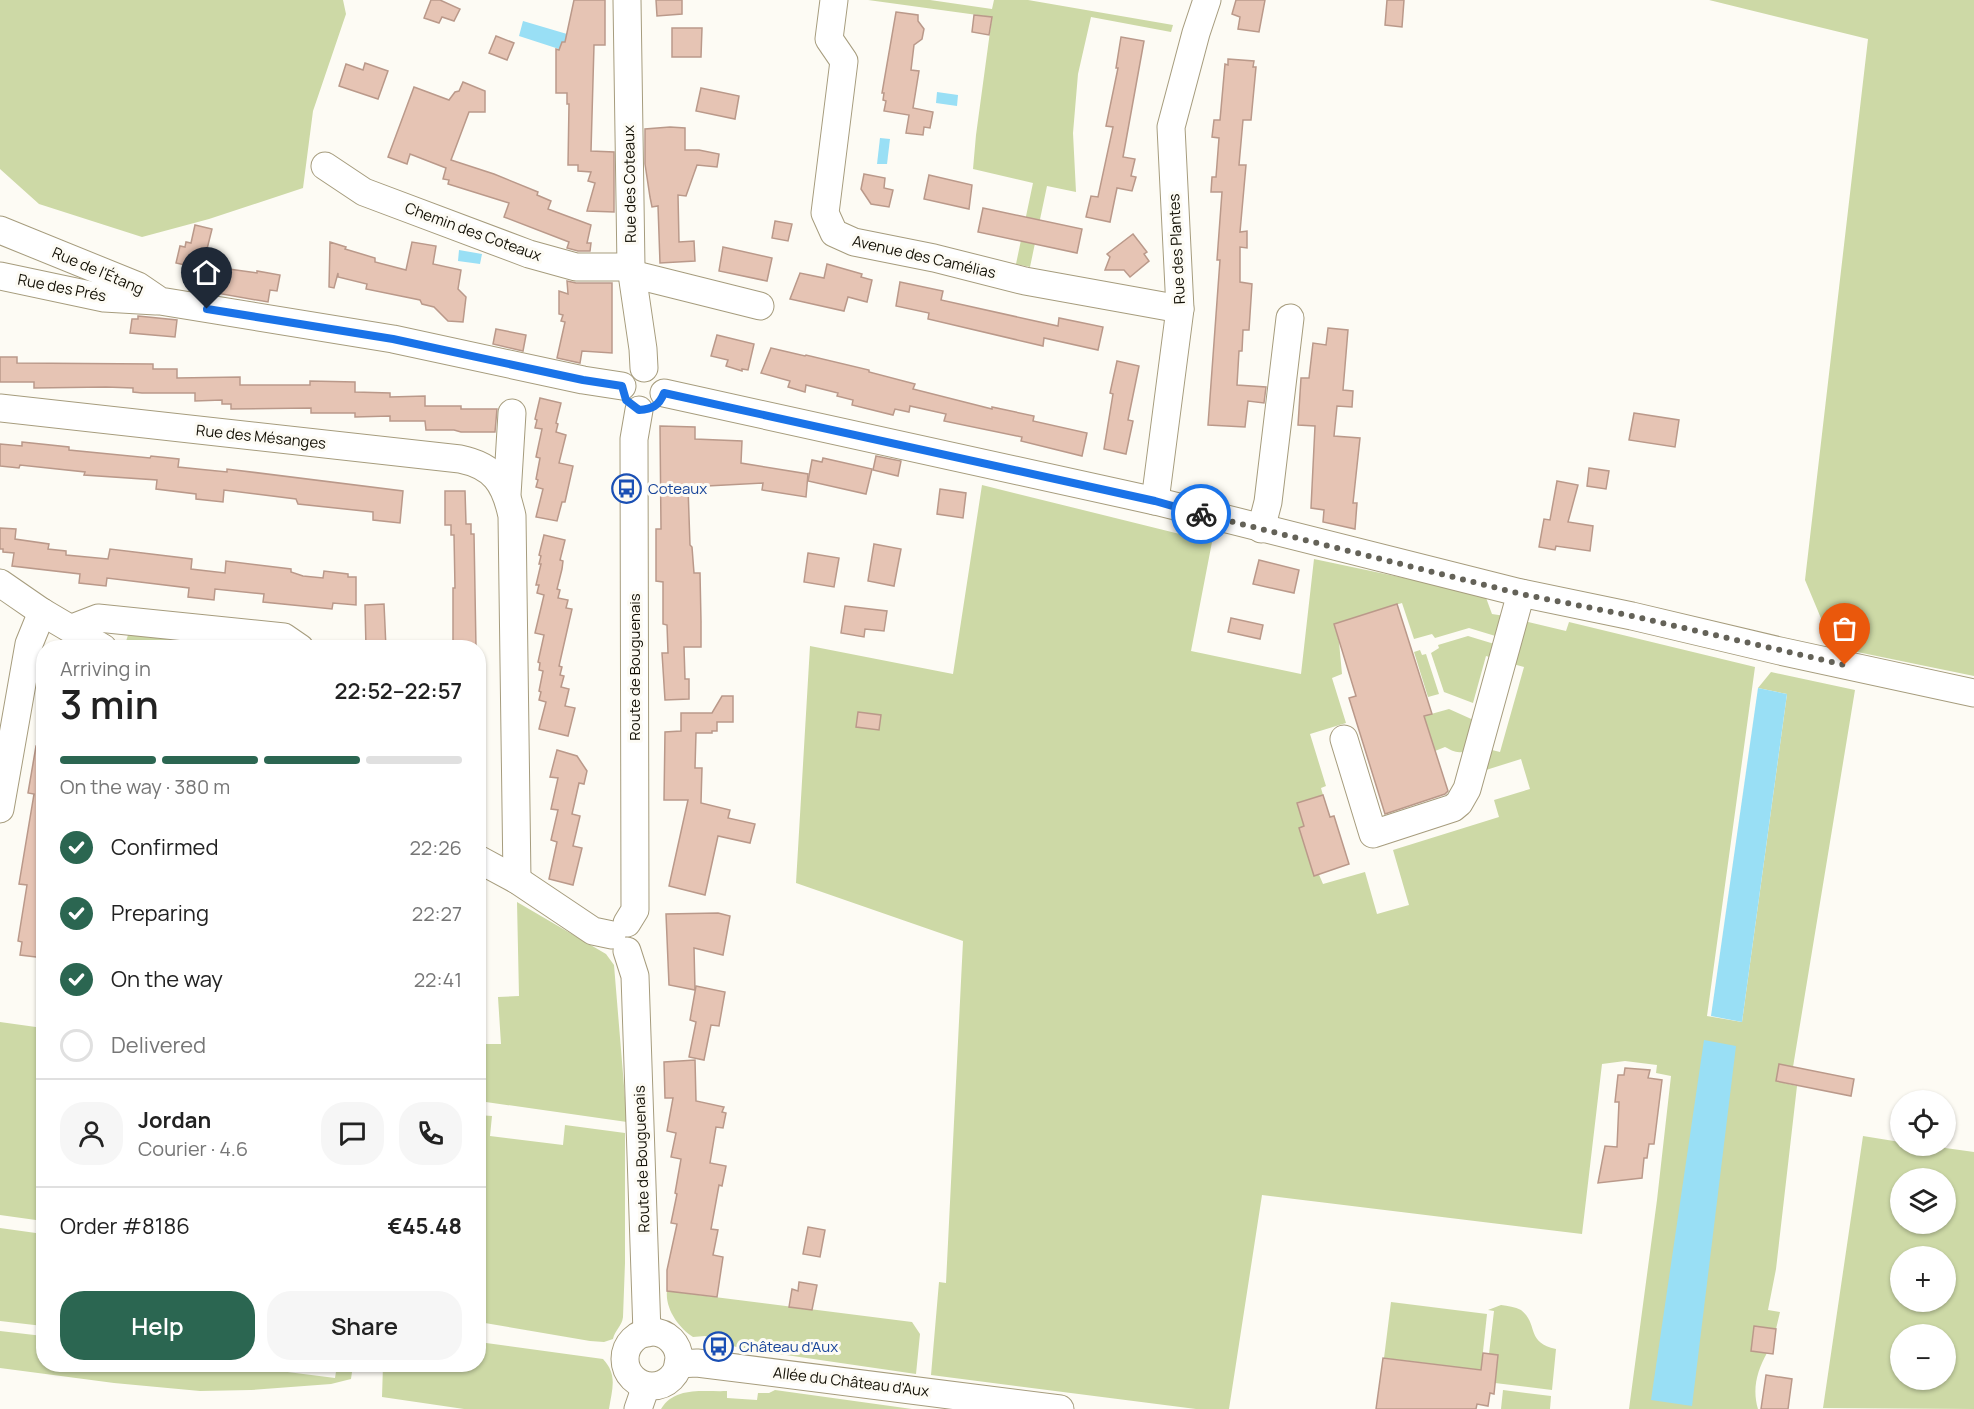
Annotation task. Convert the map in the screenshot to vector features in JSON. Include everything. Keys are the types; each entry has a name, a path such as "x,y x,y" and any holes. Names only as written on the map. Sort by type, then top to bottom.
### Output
{"street":[{"name":"Rue des Coteaux","path":"627,0 632,270 644,368"},
{"name":"Avenue des Camélias","path":"834,0 829,39 844,61 825,213 834,233 854,242 934,258 1025,281 1180,309"},
{"name":"Rue des Plantes","path":"1155,501 1180,309 1171,127 1207,0"},
{"name":"Chemin des Coteaux","path":"325,166 364,192 529,254 576,267 632,270 760,306"},
{"name":"Rue de l'Étang","path":"0,230 138,286 160,301 393,339 583,380 622,386"},
{"name":"Rue des Prés","path":"0,276 104,298 160,301"},
{"path":"1261,529 1268,502 1290,318"},
{"path":"644,368 656,371 661,377 664,383 664,393 657,405 651,409 639,410 626,400 622,386 631,372 644,368"},
{"path":"664,393 1155,501 1521,594 1632,616 1974,693"},
{"name":"Rue des Mésanges","path":"0,408 460,459 478,463 496,477 507,495"},
{"name":"Route de Bouguenais","path":"639,410 634,439 635,910 622,936 635,976 647,1333"},
{"name":"Rue des Mésanges","path":"512,413 507,495 512,516 517,880"},
{"path":"0,583 42,612 91,640"},
{"path":"1344,739 1373,834 1453,808 1459,803 1467,789 1521,594"},
{"path":"0,809 29,644 42,612"},
{"path":"72,628 98,618 284,637 288,640"},
{"path":"486,863 517,880 593,931 622,936"},
{"path":"647,1333 661,1335 669,1339 678,1354 678,1364 670,1379 642,1397 635,1380 628,1373 625,1356 630,1344 636,1338 647,1333"},
{"name":"Allée du Château d'Aux","path":"678,1364 697,1363 1060,1409"}],"green space":[{"path":"0,0 343,0 346,14 313,111 303,188 209,219 142,237 39,204 0,169"},
{"path":"868,0 930,0 992,9 994,0 1028,0 1173,25 1171,32 1091,17 1078,74 1073,133 1076,192 1047,186 1030,267 1016,264 1033,183 973,169 992,17"},
{"path":"1709,0 1974,0 1974,676 1833,647 1805,580 1868,39"},
{"path":"982,485 1212,542 1191,651 1301,674 1314,559 1485,595 1492,614 1505,616 1502,638 1469,628 1435,638 1432,634 1414,639 1402,603 1334,624 1339,642 1342,674 1332,678 1346,723 1310,734 1326,786 1321,788 1323,795 1297,803 1304,826 1299,828 1323,884 1365,872 1377,914 1409,905 1393,850 1499,817 1494,800 1530,789 1521,759 1486,770 1488,749 1500,752 1524,667 1513,664 1524,621 1566,631 1569,622 1755,667 1707,1016 1742,1022 1787,694 1758,688 1771,672 1855,690 1793,1067 1779,1064 1776,1081 1797,1086 1776,1269 1768,1310 1780,1312 1776,1329 1760,1327 1753,1351 1767,1353 1756,1380 1755,1394 1758,1409 1629,1409 1671,1076 1656,1073 1657,1065 1625,1061 1602,1064 1582,1234 1262,1195 1229,1409 1196,1409 931,1375 939,1282 946,1283 963,941 796,883 810,646 953,674"},
{"path":"128,635 175,640 126,640"},
{"path":"1468,636 1501,646 1496,659 1486,656 1473,703 1444,692 1431,653 1439,648 1438,645"},
{"path":"1420,650 1422,655 1426,654 1439,694 1428,697 1414,652"},
{"path":"1449,709 1478,722 1466,751 1458,752 1445,747 1435,751 1424,716"},
{"path":"517,902 606,954 614,965 627,1122 486,1102 486,1044 501,1044 498,997 519,996"},
{"path":"0,1022 36,1027 36,1220 0,1215"},
{"path":"486,1116 492,1116 490,1136 563,1145 565,1125 625,1133 623,1317 613,1339 604,1342 486,1323"},
{"path":"1863,1136 1890,1140 1890,1156 1956,1156 1956,1149 1974,1152 1974,1409 1823,1408"},
{"path":"0,1228 36,1233 36,1325 0,1321"},
{"path":"667,1291 912,1322 920,1334 916,1374 739,1348 705,1336 693,1337 674,1317 668,1305"},
{"path":"1391,1302 1487,1314 1481,1370 1384,1358"},
{"path":"1501,1305 1521,1310 1530,1321 1540,1342 1556,1349 1552,1390 1495,1383 1498,1355 1489,1354 1494,1311 1488,1310"},
{"path":"0,1331 36,1335 36,1372 288,1372 335,1378 336,1372 352,1372 351,1379 331,1384 200,1391 114,1383 0,1368"},
{"path":"486,1343 603,1359 612,1377 609,1409 464,1409 382,1397 383,1372 486,1372"},
{"path":"775,1390 912,1409 661,1409 667,1402 682,1393 727,1391 727,1398 757,1400 758,1393 769,1393"},
{"path":"1503,1390 1551,1396 1550,1409 1501,1409"}],"water":[{"path":"523,21 567,34 565,42 562,42 559,49 519,36"},
{"path":"937,92 958,95 957,106 936,103"},
{"path":"880,138 890,139 887,164 877,164"},
{"path":"459,250 482,254 480,264 458,261"},
{"path":"1758,688 1787,694 1742,1022 1711,1016"},
{"path":"1704,1040 1736,1046 1692,1406 1651,1400"}],"building":[{"path":"431,0 440,0 460,9 454,21 442,17 439,23 424,18"},
{"path":"574,0 605,0 605,45 594,45 591,151 614,152 614,212 587,211 595,183 588,181 591,172 578,171 578,165 568,165 569,104 567,104 567,93 556,93 556,49 559,50 562,42 565,42"},
{"path":"656,0 682,0 682,14 657,16"},
{"path":"1236,0 1265,0 1259,32 1238,29 1240,17 1232,14"},
{"path":"1387,0 1404,0 1402,27 1385,25"},
{"path":"896,12 918,15 918,21 924,29 922,39 914,45 911,70 919,71 913,108 933,112 930,128 924,127 923,135 906,133 909,115 884,111 886,101 883,100 884,93 882,93"},
{"path":"974,15 992,17 989,35 972,32"},
{"path":"672,28 702,28 701,57 672,57"},
{"path":"496,36 514,43 507,60 489,53"},
{"path":"1121,37 1144,41 1123,157 1135,159 1131,176 1136,177 1132,191 1117,188 1110,222 1086,217 1091,196 1098,197 1113,127 1106,126 1118,68 1116,68"},
{"path":"1228,59 1254,61 1253,67 1256,67 1251,120 1243,120 1239,165 1246,165 1240,232 1247,231 1247,248 1240,247 1240,282 1252,284 1249,330 1243,330 1237,385 1266,387 1264,403 1248,401 1245,427 1208,425 1220,260 1217,260 1222,192 1211,192 1212,177 1216,177 1219,138 1212,137 1214,120 1220,120 1225,64 1228,65"},
{"path":"365,63 388,71 378,99 339,86 346,64 363,70"},
{"path":"463,82 485,91 485,112 469,112 451,160 538,192 537,195 551,201 548,209 591,225 587,243 591,243 590,251 567,248 569,242 504,217 509,203 448,184 449,180 443,179 446,168 410,154 407,164 388,157 414,87 449,100 455,92 459,91"},
{"path":"701,88 739,96 735,119 696,111"},
{"path":"685,128 685,150 719,154 717,167 697,165 686,196 678,195 679,242 694,241 695,261 660,263 658,206 652,207 650,197 645,164 645,129"},
{"path":"864,174 885,178 884,188 893,190 889,207 871,204 861,189"},
{"path":"929,175 972,185 969,209 924,199"},
{"path":"983,208 1082,229 1077,253 978,232"},
{"path":"775,221 792,224 788,241 772,238"},
{"path":"195,225 212,229 202,269 176,263 180,246 185,247 186,242 191,243"},
{"path":"1133,234 1147,252 1144,254 1149,261 1130,277 1124,270 1105,270 1110,257 1107,254"},
{"path":"330,242 375,258 375,262 406,270 412,242 436,246 433,264 461,270 458,289 466,297 463,322 448,321 434,307 422,304 420,300 366,289 367,284 338,277 338,273 334,288 329,287"},
{"path":"723,247 772,258 767,281 719,271"},
{"path":"827,264 862,274 861,277 872,280 867,302 848,297 844,311 790,299 800,273 824,278"},
{"path":"207,266 280,275 277,291 270,290 268,302 205,291"},
{"path":"567,281 612,283 612,353 582,351 580,363 557,358 565,322 561,321 563,315 559,314 559,291 568,294"},
{"path":"900,282 943,291 941,300 1058,326 1059,318 1103,327 1098,350 1044,338 1043,346 928,319 929,313 896,306"},
{"path":"138,316 177,320 175,337 130,333 132,319 138,319"},
{"path":"1328,328 1348,330 1343,390 1353,391 1352,407 1337,406 1334,436 1360,438 1353,503 1357,503 1355,529 1323,522 1324,510 1311,508 1315,426 1298,425 1301,378 1309,378 1313,343 1326,345"},
{"path":"496,329 526,335 523,351 493,344"},
{"path":"717,335 754,344 748,370 742,369 742,371 726,366 728,360 711,356"},
{"path":"771,348 869,370 869,372 915,384 913,389 992,409 992,407 1034,416 1033,421 1087,433 1082,456 1021,441 1022,437 944,421 946,414 910,406 909,412 895,409 893,415 852,405 853,400 837,396 838,393 806,385 805,392 788,387 790,381 761,373"},
{"path":"0,357 17,357 17,363 153,364 153,369 177,369 177,378 240,377 240,385 310,385 310,381 355,382 355,392 390,393 390,397 425,396 425,406 497,409 495,432 426,430 425,421 390,421 390,416 355,417 355,413 311,413 311,408 231,409 231,404 222,404 222,400 195,401 195,393 142,393 133,392 133,388 106,387 34,388 34,382 0,382"},
{"path":"1117,361 1139,366 1128,420 1133,421 1126,454 1104,449 1113,394 1110,393"},
{"path":"540,398 561,403 556,432 566,435 559,463 573,466 565,502 562,502 557,521 536,517 543,489 536,487 540,458 536,457 542,429 535,428 537,420 535,419"},
{"path":"1634,413 1679,420 1675,447 1629,440"},
{"path":"660,426 695,427 695,439 742,441 741,463 808,474 806,497 762,490 763,483 688,487 690,545 694,573 700,573 701,621 701,647 684,647 685,679 689,679 689,699 665,700 662,653 668,653 667,625 663,624 663,582 656,581 656,529 661,529"},
{"path":"22,442 69,447 69,450 179,459 178,467 227,472 227,469 403,491 400,523 373,520 373,512 298,504 296,499 224,490 223,502 196,499 196,494 156,489 157,480 84,475 85,472 20,465 19,468 0,466 0,444 22,446"},
{"path":"876,456 901,461 898,476 873,470"},
{"path":"823,458 872,469 866,494 808,481 812,460 822,462"},
{"path":"1589,468 1609,471 1606,489 1587,486"},
{"path":"1557,481 1578,485 1568,522 1593,526 1590,551 1556,546 1555,550 1539,547 1544,519 1550,520"},
{"path":"940,489 966,493 963,518 937,514"},
{"path":"445,491 465,491 466,524 471,524 471,534 474,534 476,640 453,640 454,535 451,535 451,525 445,525"},
{"path":"0,528 16,529 15,539 49,544 48,549 66,551 66,555 108,559 110,549 192,559 191,569 225,573 226,561 291,569 291,572 303,576 323,578 324,571 348,574 348,577 356,577 356,605 333,603 332,609 263,602 264,594 215,589 214,600 188,597 189,588 107,578 106,586 79,583 80,574 12,566 14,553 3,552 3,549 0,549"},
{"path":"544,535 565,540 557,589 560,590 558,598 568,600 566,608 572,609 559,666 562,667 560,675 564,676 561,687 569,689 565,706 575,708 568,736 539,729 546,702 539,700 543,671 539,670 540,663 538,662 544,635 535,633 544,595 537,593 539,585 536,585"},
{"path":"874,544 901,549 894,586 868,581"},
{"path":"808,553 839,558 834,587 804,582"},
{"path":"1259,560 1299,570 1294,593 1253,584"},
{"path":"384,604 386,640 366,640 365,605"},
{"path":"1397,604 1432,714 1424,716 1448,791 1385,814 1349,698 1356,696 1334,624"},
{"path":"845,606 887,611 884,631 865,629 864,637 841,633"},
{"path":"1231,618 1263,625 1260,639 1228,632"},
{"path":"722,696 733,696 733,722 717,722 717,731 712,731 712,733 696,733 695,768 702,768 701,803 730,810 728,818 755,824 750,843 718,836 705,895 669,886 688,800 664,800 665,732 681,731 681,713 712,713"},
{"path":"858,712 881,715 879,730 856,727"},
{"path":"36,746 36,957 20,955 22,942 18,941 27,885 19,884 34,794 28,793"},
{"path":"557,750 577,756 587,771 584,784 579,783 572,814 580,816 573,846 582,848 573,885 549,879 557,842 551,840 558,810 551,809 558,778 550,777"},
{"path":"1323,795 1330,817 1334,816 1349,864 1314,876 1299,828 1304,826 1297,803"},
{"path":"718,913 730,916 723,955 694,948 695,990 669,985 666,914"},
{"path":"696,986 725,992 719,1026 711,1025 704,1060 689,1057 696,1022 690,1020"},
{"path":"695,1060 696,1101 724,1107 722,1112 726,1113 723,1128 716,1127 710,1163 726,1166 722,1186 719,1185 711,1229 718,1230 713,1255 723,1257 717,1297 667,1291 667,1270 677,1224 671,1223 681,1159 671,1157 676,1133 667,1131 673,1098 665,1098 664,1062"},
{"path":"1779,1064 1854,1079 1851,1096 1776,1081"},
{"path":"1625,1068 1650,1070 1648,1078 1662,1080 1654,1144 1649,1144 1647,1158 1644,1158 1642,1178 1598,1183 1605,1146 1617,1147 1619,1102 1615,1102 1618,1075 1624,1075"},
{"path":"808,1227 825,1230 820,1257 803,1254"},
{"path":"799,1282 817,1285 812,1310 789,1307 792,1289 798,1291"},
{"path":"1754,1326 1776,1329 1773,1354 1751,1351"},
{"path":"1483,1353 1498,1355 1494,1394 1490,1393 1488,1406 1477,1404 1476,1409 1376,1409 1383,1358 1481,1370"},
{"path":"1766,1375 1792,1379 1788,1409 1761,1409"}],"way so far":[{"path":"1201,514 1521,594 1632,616 1845,665"}],"place":[{"name":"Coteaux","path":"627,489"},
{"name":"Château d'Aux","path":"718,1347"}],"route":[{"path":"207,309 393,339 583,380 622,386 626,400 639,410 651,409 657,405 664,393 1155,501 1201,514"}]}
